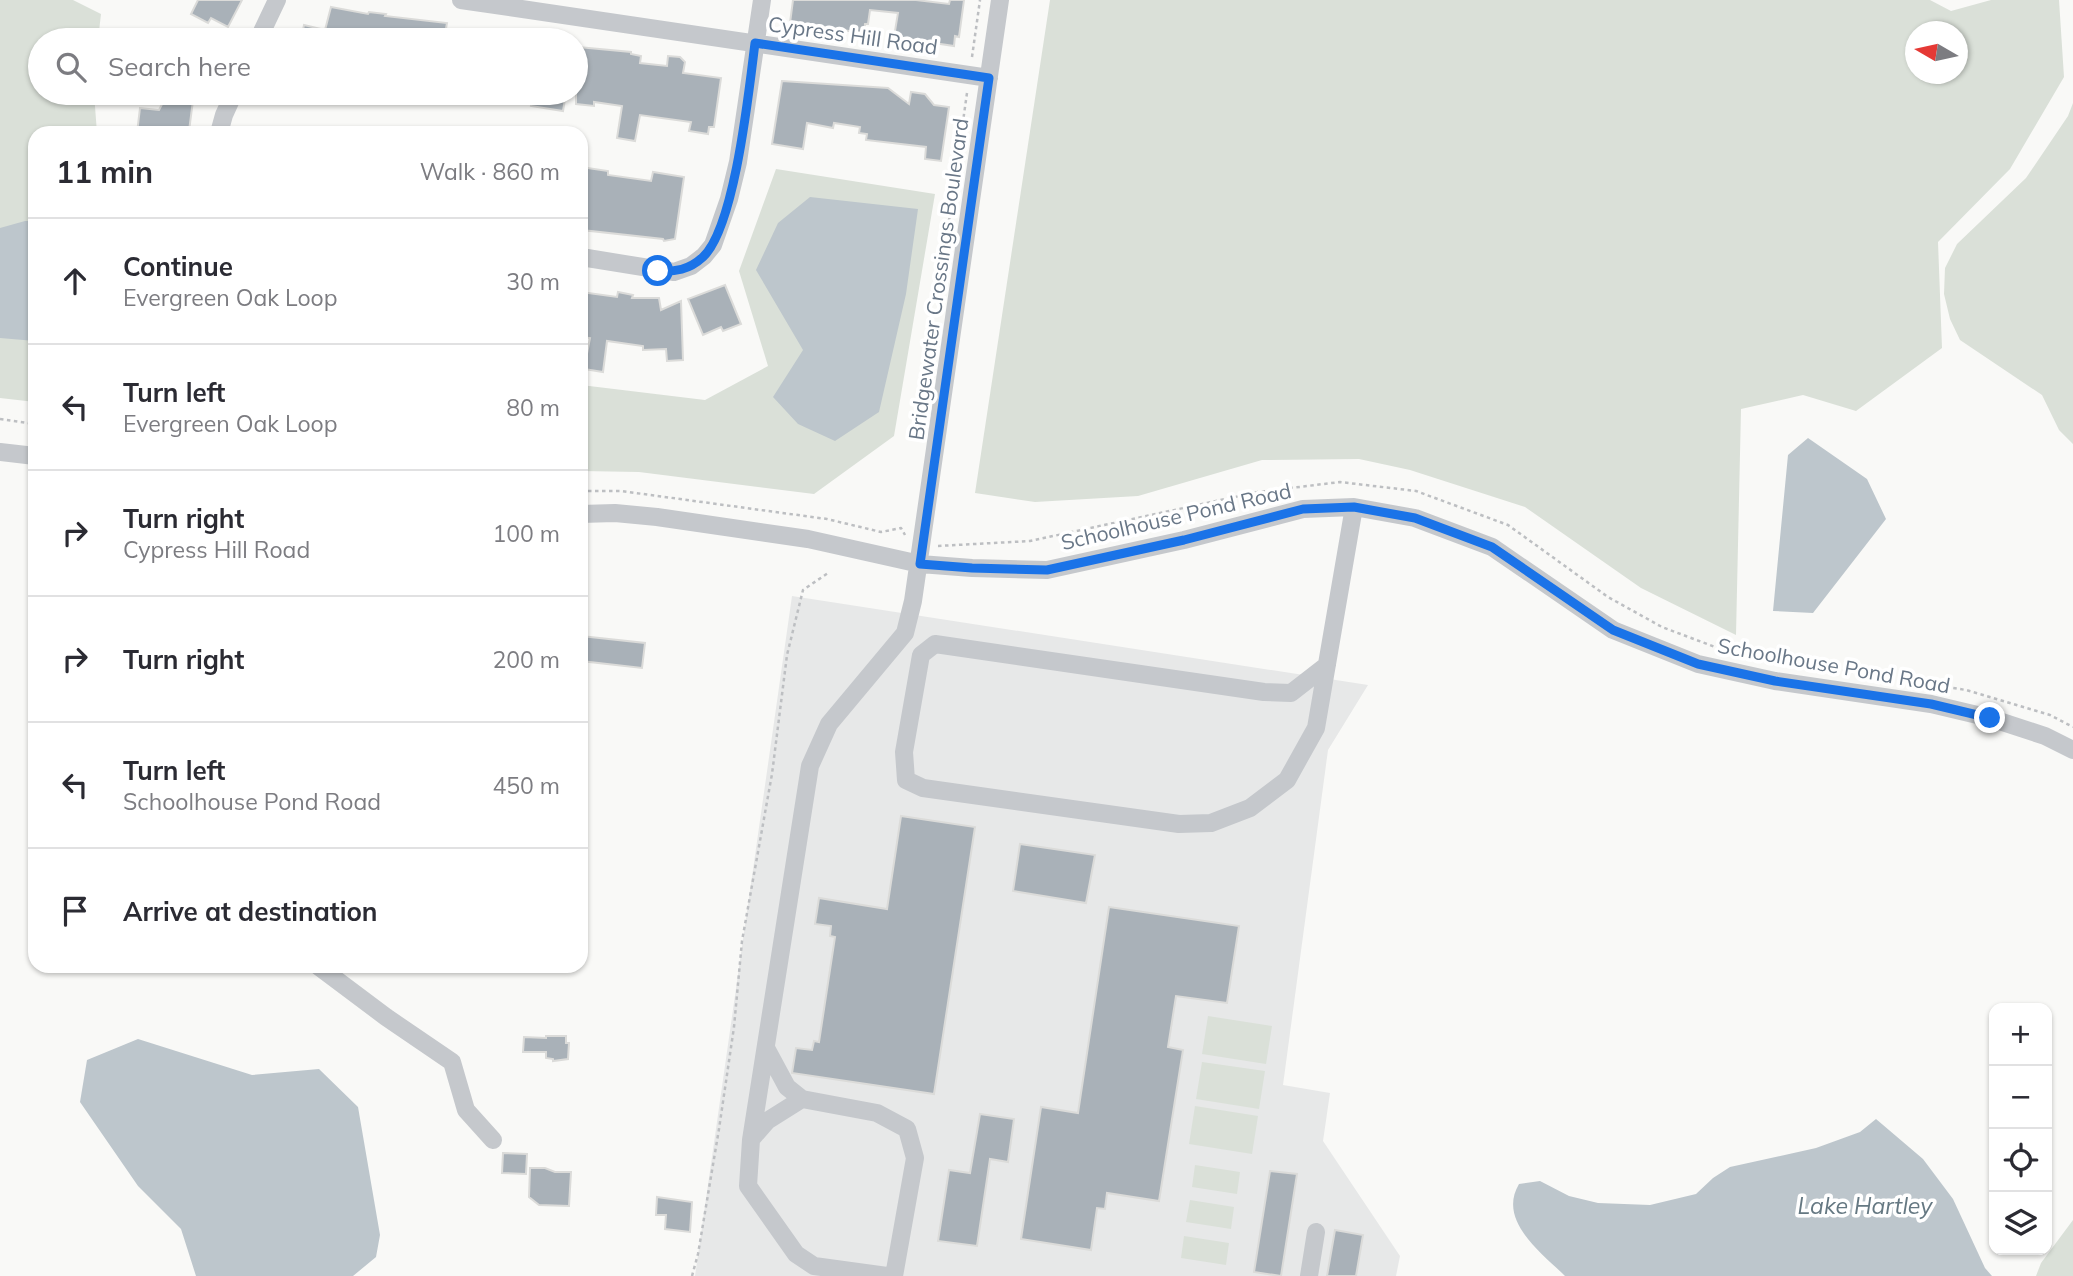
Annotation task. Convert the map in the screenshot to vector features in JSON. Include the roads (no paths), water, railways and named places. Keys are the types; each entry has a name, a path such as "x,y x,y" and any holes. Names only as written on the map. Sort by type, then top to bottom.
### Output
{"street":[{"path":"264,28 277,0"},
{"name":"Cypress Hill Road","path":"461,0 529,5 755,43 989,78"},
{"path":"588,258 674,272 691,266 704,256 713,244 729,199 738,162 762,0"},
{"name":"Bridgewater Crossings Boulevard","path":"887,1276 814,1266 796,1254 748,1186 751,1140 810,766 829,724 905,634 920,564 1000,0"},
{"path":"221,126 229,105"},
{"path":"0,452 28,455"},
{"path":"1326,665 1291,693 1264,692 935,644 921,655 904,752 906,780 923,788 1179,824 1212,823 1250,808 1287,780 1316,728 1354,507"},
{"name":"Schoolhouse Pond Road","path":"588,514 657,517 808,539 920,564 1047,570 1184,540 1303,509 1354,507 1415,518 1492,547 1613,630 1698,664 1775,681 1931,704 1990,718 2045,736 2073,750"},
{"path":"327,973 452,1062 466,1110 493,1140"},
{"path":"766,1048 787,1087 802,1099 877,1113 907,1129 915,1158 894,1276"},
{"path":"751,1140 766,1121 802,1099"},
{"path":"1308,1276 1316,1231"}],"water":[{"path":"810,197 918,209 906,294 879,412 835,441 798,424 773,397 803,350 756,270 778,223"},
{"path":"28,221 28,340 0,338 0,228"},
{"path":"1808,438 1867,479 1886,519 1813,613 1773,611 1788,455"},
{"path":"138,1039 252,1075 319,1069 358,1107 380,1235 376,1257 353,1276 196,1276 181,1229 138,1186 80,1102 87,1060"},
{"name":"Lake Hartley","path":"1876,1119 1923,1159 1953,1199 1985,1268 1992,1276 1565,1276 1525,1235 1514,1211 1514,1198 1519,1184 1540,1181 1569,1196 1598,1203 1650,1205 1696,1194 1730,1167 1816,1148 1860,1132"}]}
